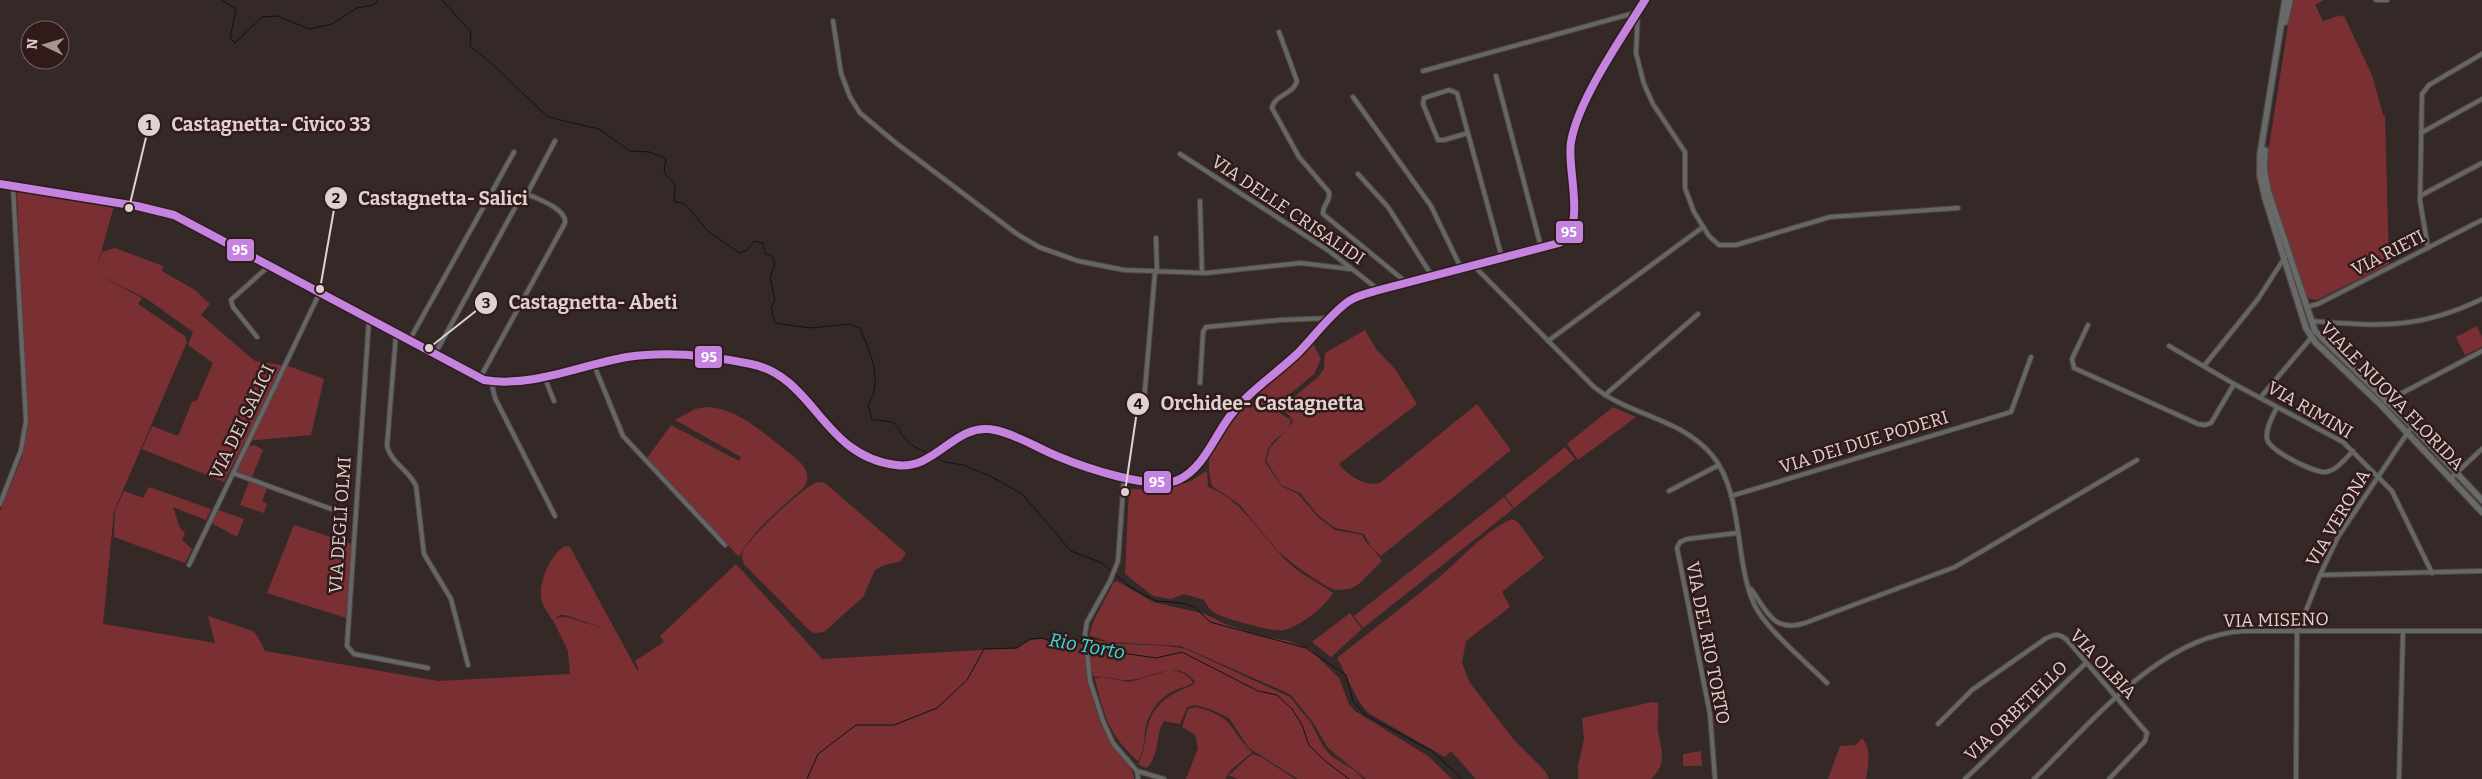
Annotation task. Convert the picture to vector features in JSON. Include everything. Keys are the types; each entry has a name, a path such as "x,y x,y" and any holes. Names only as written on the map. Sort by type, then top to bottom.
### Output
{"street":[{"path":"0,184 163,212 184,220 409,341 480,378 491,381 512,382 626,357 666,355 739,362 763,367 778,373 790,382 834,434 855,452 876,461 897,466 911,466 929,459 970,431 993,429 1062,458 1124,477 1160,484 1176,480 1187,474 1198,463 1238,406 1290,361 1353,298 1564,240 1572,228 1575,209 1570,152 1575,125 1589,95 1645,0"},
{"name":"VIALE NUOVA FLORIDA","path":"2285,0 2260,160 2264,192 2302,315 2312,338 2383,403 2412,426 2482,500"},
{"name":"VIALE NUOVA FLORIDA","path":"2290,0 2263,159 2268,191 2310,320 2318,335 2482,512"},
{"path":"2376,0 2387,0"},
{"path":"1423,71 1638,12"},
{"path":"1638,12 1636,48 1641,74 1651,100 1685,152 1685,191 1703,227 1717,244 1728,246 1825,218 1958,208"},
{"path":"833,21 838,64 850,97 863,116 1017,234 1039,247 1070,259 1100,266 1156,272 1202,273 1301,264 1350,269"},
{"path":"1280,32 1297,81 1294,88 1273,103 1272,110 1299,157 1329,192 1329,199 1323,209 1323,214 1407,283"},
{"path":"2428,248 2420,196 2421,100 2424,89 2482,54"},
{"path":"1496,76 1541,247"},
{"path":"1468,133 1438,140 1423,104 1424,98 1449,90 1455,91 1468,133 1502,258"},
{"path":"1354,98 1431,206 1462,268"},
{"path":"2420,133 2482,99"},
{"path":"435,354 522,196 527,194 555,141"},
{"path":"409,341 514,152"},
{"name":"VIA DELLE CRISALIDI","path":"1180,154 1322,247 1379,290"},
{"path":"2420,196 2482,163"},
{"path":"1358,174 1388,207 1432,276"},
{"path":"0,504 21,450 26,420 13,186"},
{"path":"480,378 564,225 566,218 561,212 527,194"},
{"path":"1200,201 1202,273"},
{"name":"VIA RIETI","path":"2306,307 2318,304 2482,220"},
{"path":"1548,340 1703,227"},
{"path":"1144,401 1156,272 1156,238"},
{"path":"2204,366 2258,299 2288,252"},
{"path":"257,337 232,307 231,300 269,266"},
{"path":"1474,266 1591,385 1605,395 1685,431 1702,444 1719,465 1730,496 1748,586 1754,604 1763,618 1827,683"},
{"name":"VIA DEI SALICI","path":"189,565 320,292"},
{"path":"2310,320 2357,324 2412,324 2448,315 2482,299"},
{"path":"1605,395 1698,314"},
{"path":"1200,383 1203,332 1206,327 1280,320 1331,318"},
{"name":"VIA DEGLI OLMI","path":"370,319 346,644 348,650 354,654 428,668"},
{"path":"2088,325 2072,358 2074,368 2198,424 2205,425 2211,423 2234,384"},
{"path":"396,334 386,439 387,448 416,486 424,554 451,599 468,664"},
{"path":"2260,398 2312,338"},
{"name":"VIA RIMINI","path":"2169,346 2234,384 2337,438 2353,451 2378,475 2395,496 2432,572"},
{"path":"2383,403 2482,351"},
{"name":"VIA DEI DUE PODERI","path":"1730,496 2011,412 2031,357"},
{"path":"594,364 623,436 725,545"},
{"path":"544,376 554,401"},
{"path":"491,381 496,401 556,516"},
{"path":"2277,406 2267,435 2269,443 2276,450 2310,469 2323,472 2338,466 2353,451"},
{"name":"VIA VERONA","path":"2296,779 2297,633 2320,575 2343,529 2412,426"},
{"path":"2451,478 2482,449"},
{"path":"1748,586 1777,623 1787,626 1805,623 1955,567 2138,460"},
{"path":"1669,491 1719,465"},
{"path":"233,473 334,510"},
{"path":"1124,477 1117,564 1113,576 1088,620 1086,650 1091,684 1106,730 1114,745 1136,771 1138,779"},
{"name":"VIA DEL RIO TORTO","path":"1715,779 1710,714 1677,548 1680,542 1687,539 1737,533"},
{"path":"2320,575 2482,571"},
{"path":"2399,779 2403,631"},
{"name":"VIA MISENO","path":"2034,779 2117,698 2158,665 2206,638 2235,632 2482,631"},
{"name":"VIA OLBIA","path":"1938,724 1972,690 2051,636 2063,637 2146,731 2148,736 2112,778"},
{"name":"VIA ORBETELLO","path":"1966,779 2086,663"},
{"path":"1136,771 1164,779"}],"shaded area":[{"path":"2292,0 2324,0 2315,5 2323,21 2340,15 2341,17 2344,16 2372,75 2383,115 2385,116 2389,264 2317,300 2307,298 2303,294 2269,184 2266,166"},
{"path":"17,191 114,206 96,270 102,252 115,248 163,266 162,271 195,290 210,304 201,315 255,361 288,366 324,379 311,435 245,441 224,482 142,449 152,426 178,436 192,402 197,400 213,363 188,345 193,332 147,299 95,273 142,298 138,304 185,336 187,342 114,511 103,624 215,643 208,616 253,631 265,651 438,681 570,674 568,651 553,620 555,618 552,620 542,602 541,595 543,579 550,562 566,546 570,547 637,670 639,670 635,661 664,642 660,636 736,564 822,659 1017,648 1030,640 1042,639 1059,645 1074,641 1084,645 1089,679 1101,724 1109,739 1131,768 1134,779 0,779 0,511 22,457 27,431","holes":["565,615 609,630 566,617 555,618"]},
{"path":"2477,326 2482,337 2482,347 2465,355 2456,337"},
{"path":"1365,330 1376,349 1395,369 1417,404 1339,464 1347,473 1363,482 1380,483 1477,404 1511,450 1381,556 1371,547 1364,534 1336,528 1318,515 1300,493 1281,485 1266,460 1270,448 1293,422 1290,416 1281,408 1318,377 1324,369 1325,353"},
{"path":"1312,342 1321,359 1314,374 1276,406 1281,414 1291,420 1285,431 1273,442 1265,462 1281,486 1298,494 1318,517 1335,530 1362,535 1380,558 1382,561 1359,584 1350,589 1335,590 1297,567 1278,551 1239,504 1212,486 1210,477 1210,453 1229,419 1256,391"},
{"path":"707,407 727,411 754,426 795,458 805,468 807,474 804,487 759,529 739,557 647,458 671,425 739,461 741,457 675,420 695,409"},
{"path":"1613,407 1636,417 1578,460 1567,444"},
{"path":"255,445 263,450 252,477 236,471 248,446"},
{"path":"1565,447 1575,459 1514,508 1505,496"},
{"path":"1207,471 1208,487 1221,493 1243,511 1291,565 1333,593 1318,610 1297,625 1279,630 1230,619 1211,610 1204,600 1184,594 1171,599 1153,596 1125,574 1129,489 1160,490 1189,482"},
{"path":"249,482 267,488 262,501 267,504 264,513 240,505"},
{"path":"817,482 825,483 906,553 901,561 875,570 863,597 824,632 814,633 744,564 742,555 749,542 767,523 789,502"},
{"path":"149,487 211,509 206,520 173,507 180,528 185,533 182,540 192,549 185,563 114,537 115,511 124,491 143,498"},
{"path":"1504,497 1513,509 1363,628 1354,616"},
{"path":"218,510 244,519 237,537 211,523"},
{"path":"1512,519 1518,522 1544,558 1502,592 1510,607 1466,641 1462,663 1470,683 1514,740 1545,771 1549,779 1476,779 1451,751 1445,757 1370,714 1355,695 1337,658 1443,574 1485,536"},
{"path":"294,525 352,544 346,618 267,593"},
{"path":"1117,581 1153,602 1205,614 1225,624 1261,636 1289,641 1311,650 1339,678 1349,704 1355,711 1428,756 1452,779 1366,779 1328,748 1314,724 1292,696 1285,692 1181,646 1109,642 1089,635 1094,620 1114,582"},
{"path":"1350,613 1362,629 1331,657 1312,642"},
{"path":"1089,638 1113,643 1186,649 1290,697 1311,723 1323,746 1331,756 1354,770 1363,779 1298,779 1249,748 1229,718 1210,709 1195,705 1187,707 1180,724 1164,721 1150,763 1146,768 1138,764 1143,751 1149,721 1153,713 1163,701 1193,685 1195,682 1188,675 1173,670 1129,680 1094,677 1090,666"},
{"path":"1170,670 1189,677 1193,683 1172,692 1160,700 1152,711 1145,731 1143,750 1138,761 1120,742 1109,724 1101,704 1095,679 1102,677 1130,682"},
{"path":"1652,702 1658,703 1658,728 1662,756 1660,768 1651,779 1578,779 1578,766 1584,739 1582,718"},
{"path":"1196,707 1225,719 1252,752 1231,770 1225,779 1186,779 1198,748 1195,735 1182,727 1188,709"},
{"path":"1862,738 1868,752 1866,779 1828,779 1840,746 1856,745"},
{"path":"1701,751 1702,766 1683,766 1683,754"},
{"path":"1252,754 1261,757 1295,779 1238,779 1229,775"}],"waterway":[{"path":"222,0 236,9 230,38 235,43 262,17 278,16 309,29 332,24 357,8 374,5 378,0"},
{"path":"442,0 471,32 470,46 548,117 599,129 630,151 650,152 666,159 664,172 675,185 674,201 685,204 709,232 740,253 747,250 754,241 763,243 765,253 773,257 775,264 770,277 775,300 771,308 775,323 810,328 849,324 860,328 874,366 875,386 873,396 868,405 872,420 894,423 909,443 931,455"},
{"path":"285,270 311,284"},
{"path":"315,286 328,293"},
{"path":"934,457 945,462 964,465 996,479 1022,494 1071,551 1102,563 1112,572"},
{"path":"1115,574 1130,587 1156,601 1182,603 1195,607 1210,622 1306,648 1346,675 1353,701 1365,715 1432,751 1462,779"},
{"name":"Rio Torto","path":"807,779 818,754 856,725 894,725 937,708 967,680 984,649 1017,648 1030,639 1042,638 1059,644 1073,640 1084,644"},
{"name":"Rio Torto","path":"1088,645 1103,650 1156,658 1182,652 1258,691 1277,695 1292,709 1302,725 1309,745 1325,761 1349,779"}],"transit line":[{"name":"95","path":"0,184 137,206 174,215 484,380 520,381 642,355 673,354 721,359 751,364 773,372 790,384 834,433 851,447 871,459 896,465 910,465 923,461 968,433 981,429 995,430 1019,438 1069,461 1100,471 1135,480 1166,483 1187,475 1207,452 1237,407 1298,353 1329,319 1349,301 1379,290 1559,243 1568,236 1574,212 1570,153 1575,125 1591,88 1645,0"}],"place":[{"name":"Castagnetta- Civico 33","path":"129,208"},
{"name":"Castagnetta- Salici","path":"320,289"},
{"name":"Castagnetta- Abeti","path":"429,348"},
{"name":"Orchidee- Castagnetta","path":"1125,492"}]}
